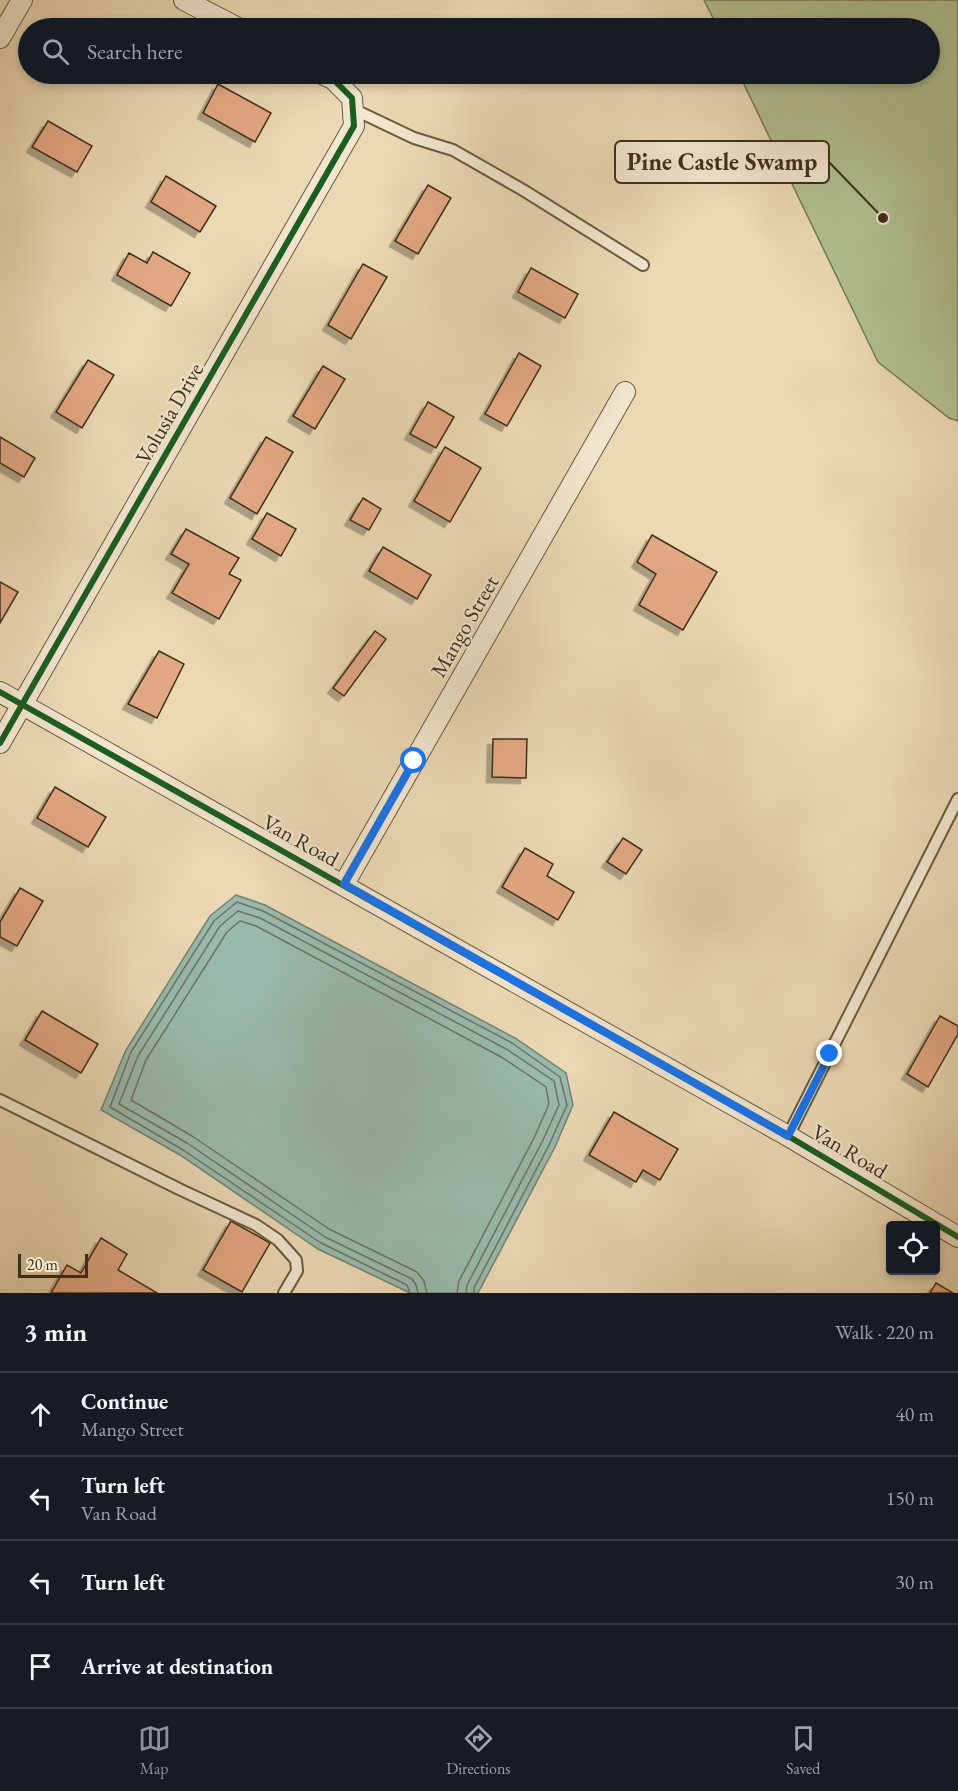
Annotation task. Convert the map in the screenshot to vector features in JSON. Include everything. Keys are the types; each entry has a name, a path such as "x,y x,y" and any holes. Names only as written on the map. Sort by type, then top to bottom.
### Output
{"street":[{"path":"0,38 22,0"},
{"path":"184,0 218,18"},
{"path":"337,84 352,103"},
{"name":"Volusia Drive","path":"0,743 354,126 352,103"},
{"name":"Mango Street","path":"344,884 625,392"},
{"name":"Van Road","path":"0,692 788,1136 958,1237"}],"lane":[{"path":"352,103 414,138 453,150 524,190 643,265"},
{"path":"788,1136 957,804"},
{"path":"0,1100 256,1225 278,1240 296,1260 297,1271 284,1293"}],"green space":[{"path":"704,0 958,0 958,421 949,418 878,362 744,84 940,84 940,18 713,18"}],"water":[{"path":"236,895 265,905 515,1038 566,1073 573,1105 555,1147 478,1293 410,1293 318,1249 180,1155 101,1110 126,1050 210,916"}],"building":[{"path":"218,84 271,113 255,142 203,113"},
{"path":"48,121 92,146 77,172 32,147"},
{"path":"166,176 216,206 200,232 151,202"},
{"path":"428,185 451,198 418,254 395,241"},
{"path":"153,252 190,273 171,306 117,275 129,253 147,263"},
{"path":"363,264 387,277 351,339 328,325"},
{"path":"531,268 578,294 565,318 518,292"},
{"path":"519,353 541,366 507,426 485,414"},
{"path":"88,360 114,375 82,428 56,412"},
{"path":"323,366 345,379 315,429 293,416"},
{"path":"428,402 454,417 436,448 410,434"},
{"path":"0,437 35,458 24,477 0,463"},
{"path":"266,437 293,452 257,514 230,498"},
{"path":"445,447 481,468 450,522 414,501"},
{"path":"363,498 381,509 369,530 350,520"},
{"path":"267,513 296,529 281,556 252,539"},
{"path":"186,529 239,558 229,574 241,580 219,619 172,593 189,564 171,554"},
{"path":"652,535 717,572 683,630 639,605 656,574 637,562"},
{"path":"383,547 431,575 417,599 369,571"},
{"path":"0,582 18,592 0,623"},
{"path":"375,631 386,639 344,696 333,688"},
{"path":"159,651 184,664 157,718 128,704"},
{"path":"493,739 527,739 526,778 492,777"},
{"path":"55,787 106,817 88,847 37,818"},
{"path":"623,838 642,850 626,874 607,862"},
{"path":"525,848 553,864 547,876 574,892 558,920 502,887"},
{"path":"20,888 43,901 17,946 0,937 0,922"},
{"path":"42,1011 98,1044 81,1073 25,1040"},
{"path":"940,1016 958,1026 958,1034 928,1087 907,1074"},
{"path":"614,1112 678,1149 660,1180 643,1170 636,1182 589,1155"},
{"path":"231,1221 270,1243 242,1292 203,1270"},
{"path":"101,1238 127,1254 118,1270 157,1293 51,1293 67,1265 81,1273"},
{"path":"936,1283 953,1293 930,1293"}],"cycle path":[{"path":"0,743 354,126 352,98 338,84"},
{"path":"0,692 788,1136 958,1237"}],"place":[{"name":"Pine Castle Swamp","path":"883,218"}],"route":[{"path":"414,761 344,884 788,1136 830,1054"}]}
